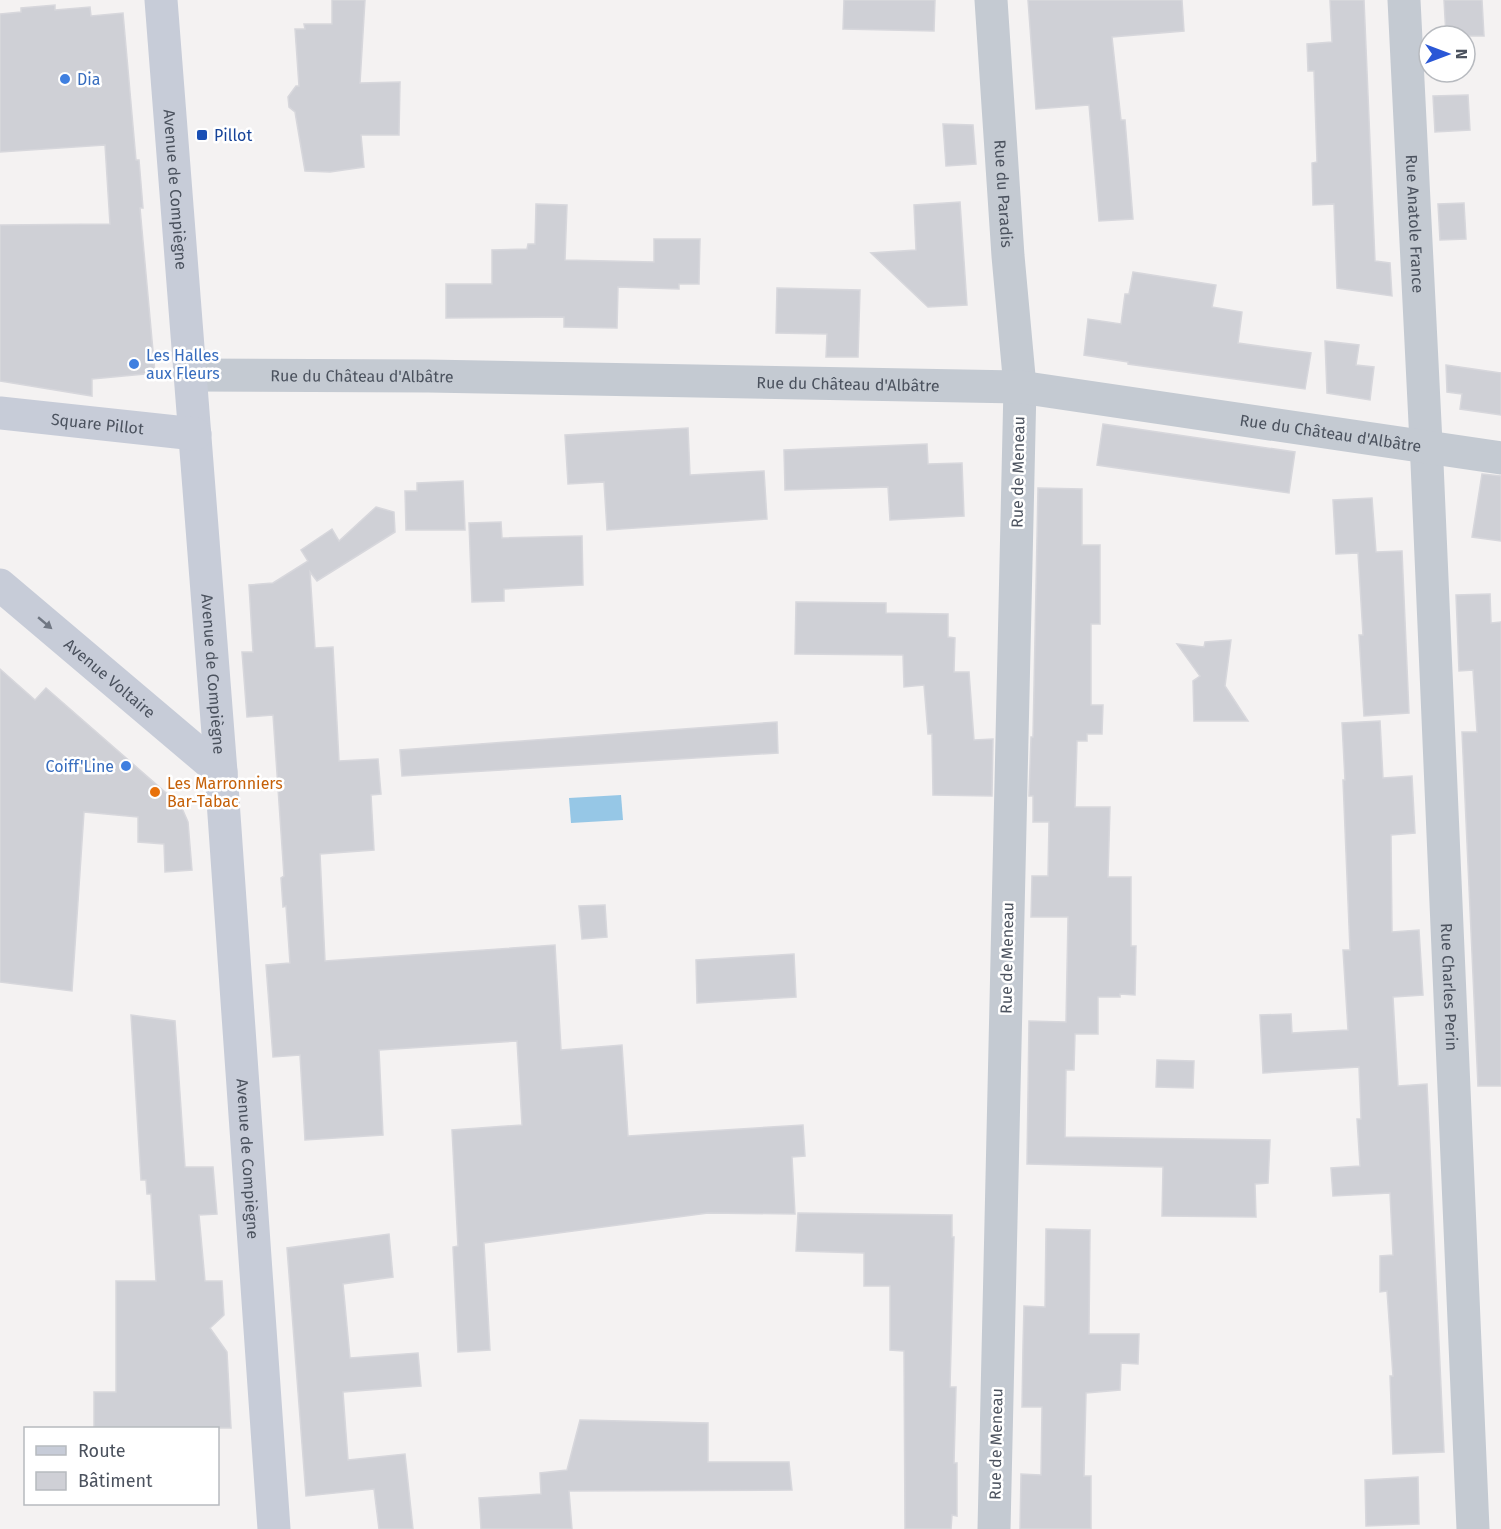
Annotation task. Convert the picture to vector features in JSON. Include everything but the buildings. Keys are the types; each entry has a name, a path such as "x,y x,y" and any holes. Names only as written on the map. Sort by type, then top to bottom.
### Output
{"main road":[{"name":"Avenue de Compiègne","path":"161,0 221,772 274,1529"},
{"name":"Square Pillot","path":"0,412 195,434"},
{"name":"Avenue Voltaire","path":"0,585 221,772"}],"street":[{"name":"Rue du Paradis","path":"991,0 1008,256 1020,387"},
{"name":"Rue Anatole France","path":"1404,0 1426,447"},
{"name":"Rue du Château d'Albâtre","path":"190,375 440,376 1020,387 1501,458"},
{"name":"Rue de Meneau","path":"994,1529 1020,387"},
{"name":"Rue Charles Perin","path":"1426,447 1473,1529"}],"water":[{"path":"621,795 623,820 571,823 569,798"}],"place":[{"name":"Dia","path":"65,79"},
{"name":"Pillot","path":"202,135"},
{"name":"Les Halles aux Fleurs","path":"134,364"},
{"name":"Coiff'Line","path":"126,766"},
{"name":"Les Marronniers Bar-Tabac","path":"155,792"}]}
